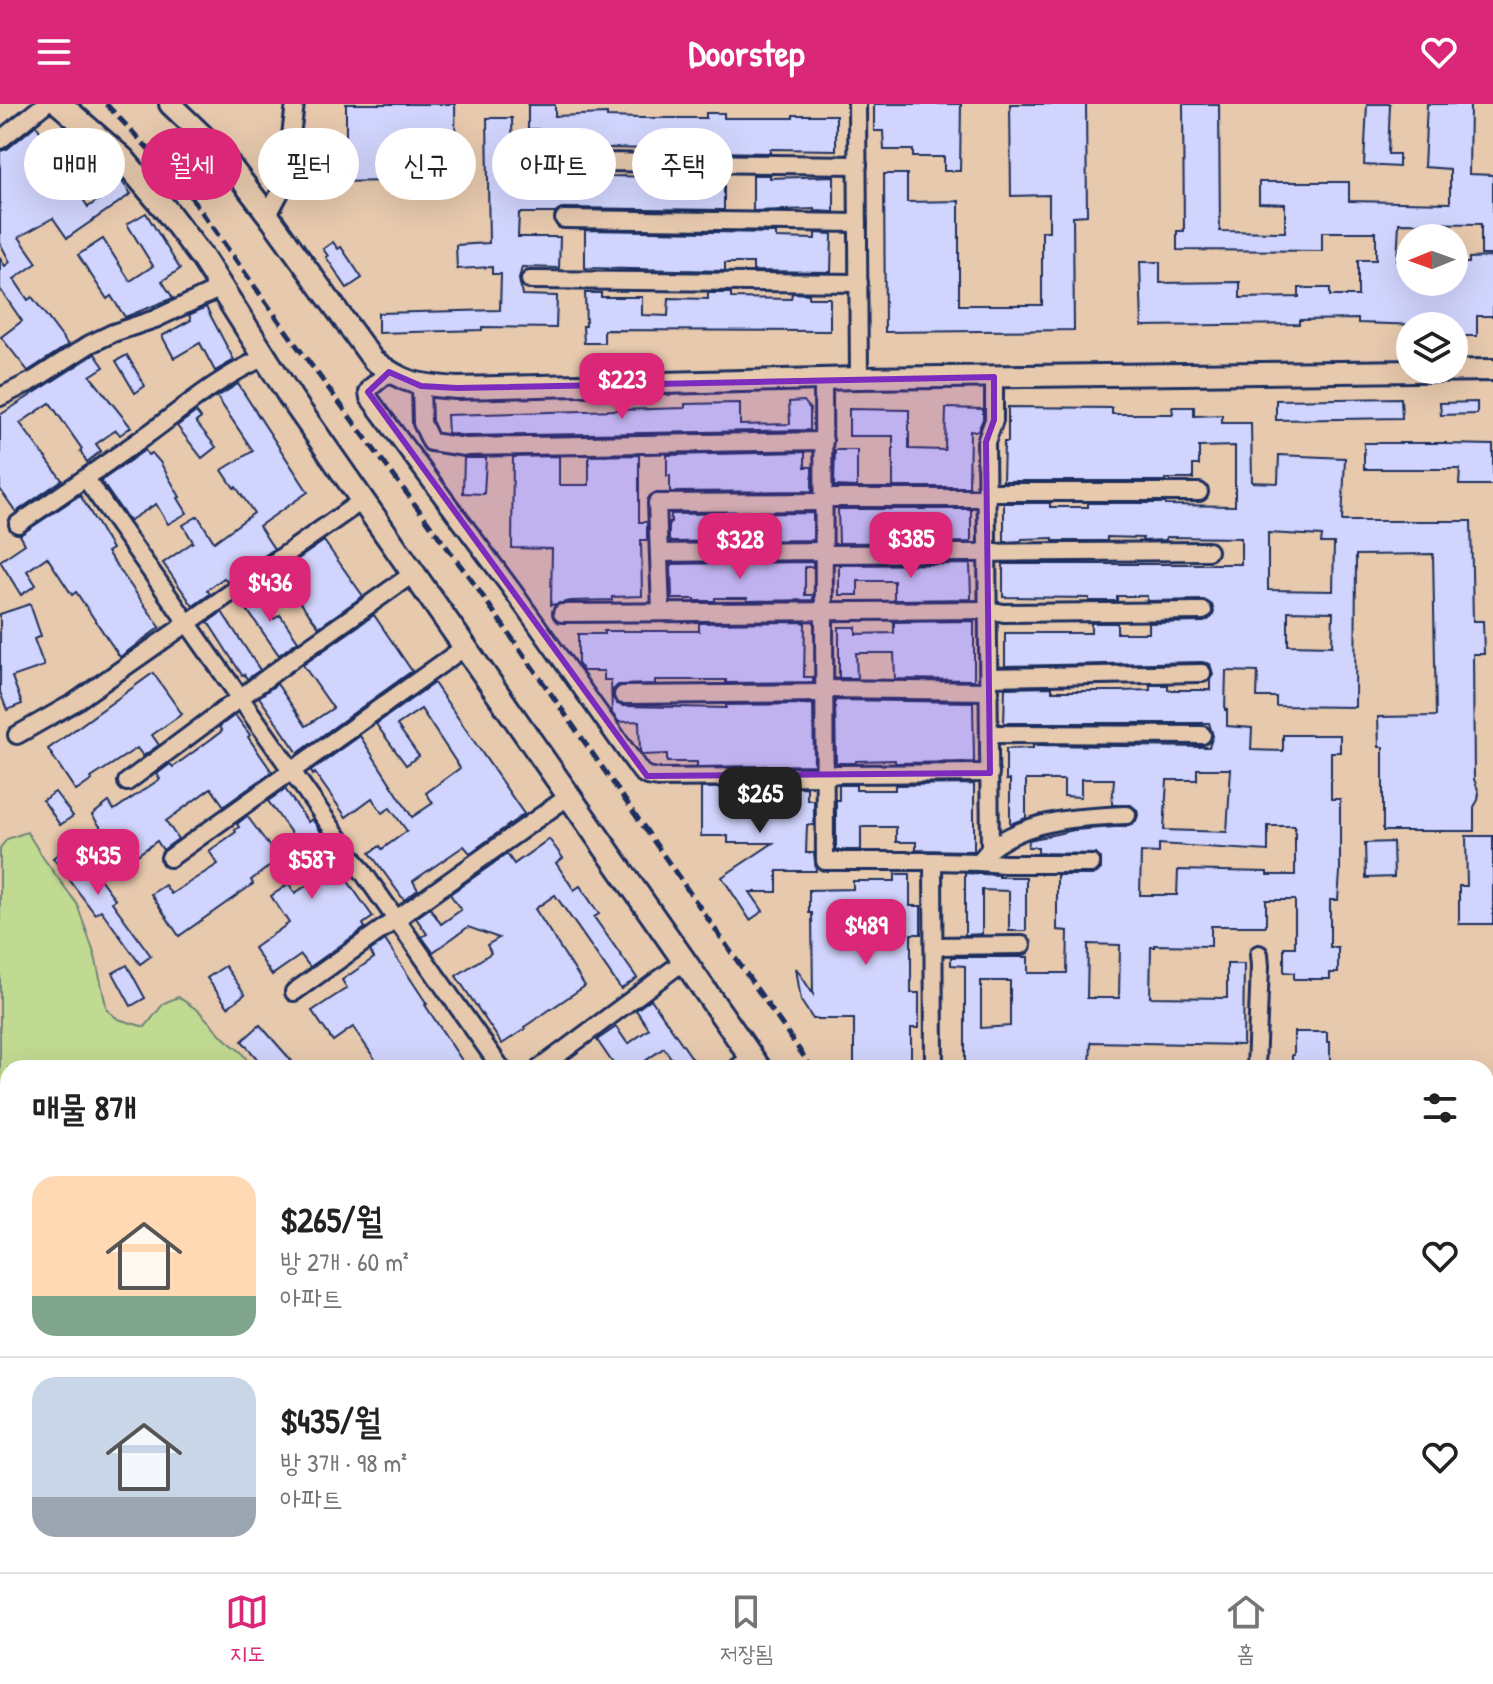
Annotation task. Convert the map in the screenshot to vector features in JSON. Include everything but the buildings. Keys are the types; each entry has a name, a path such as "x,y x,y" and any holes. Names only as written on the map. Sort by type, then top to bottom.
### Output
{"main road":[{"path":"60,104 123,159 203,259 291,398 684,961 746,1060"}],"street":[{"path":"0,140 45,104"},
{"path":"170,104 220,152 373,360 395,376 421,386 457,388 859,378 1493,370"},
{"path":"268,215 285,183 295,104"},
{"path":"857,104 859,378"},
{"path":"616,162 858,165"},
{"path":"564,219 858,223"},
{"path":"530,280 859,283"},
{"path":"0,397 34,380 101,338 155,319 221,288"},
{"path":"18,524 86,479 208,388 265,357"},
{"path":"389,372 371,387 369,398 512,590 641,772 659,778 990,773"},
{"path":"984,855 990,773 986,442 994,420 994,377"},
{"path":"823,380 825,861 933,861 984,855 1004,864 1091,864"},
{"path":"421,386 422,423 431,442 465,447 824,441"},
{"path":"86,479 495,1060"},
{"path":"661,612 657,503 1199,492"},
{"path":"17,735 75,702 363,500"},
{"path":"659,553 1208,551"},
{"path":"127,782 414,573"},
{"path":"562,613 1203,611"},
{"path":"170,858 465,647"},
{"path":"623,695 824,691 1202,673"},
{"path":"990,734 1202,735"},
{"path":"294,992 569,796"},
{"path":"984,855 1003,839 1036,826 1127,815"},
{"path":"933,861 934,1060"},
{"path":"934,946 1022,945"},
{"path":"1256,1060 1259,954"},
{"path":"551,1060 684,961"}],"highlighted area":[{"path":"389,372 421,386 457,388 994,377 994,420 986,442 990,773 647,776 368,392"}],"green space":[{"path":"27,832 77,904 95,956 107,1010 118,1019 145,1027 164,1003 178,997 199,1011 247,1060 0,1060 0,848 7,839"}],"railway":[{"path":"106,104 181,183 297,346 475,585 806,1060"}]}
